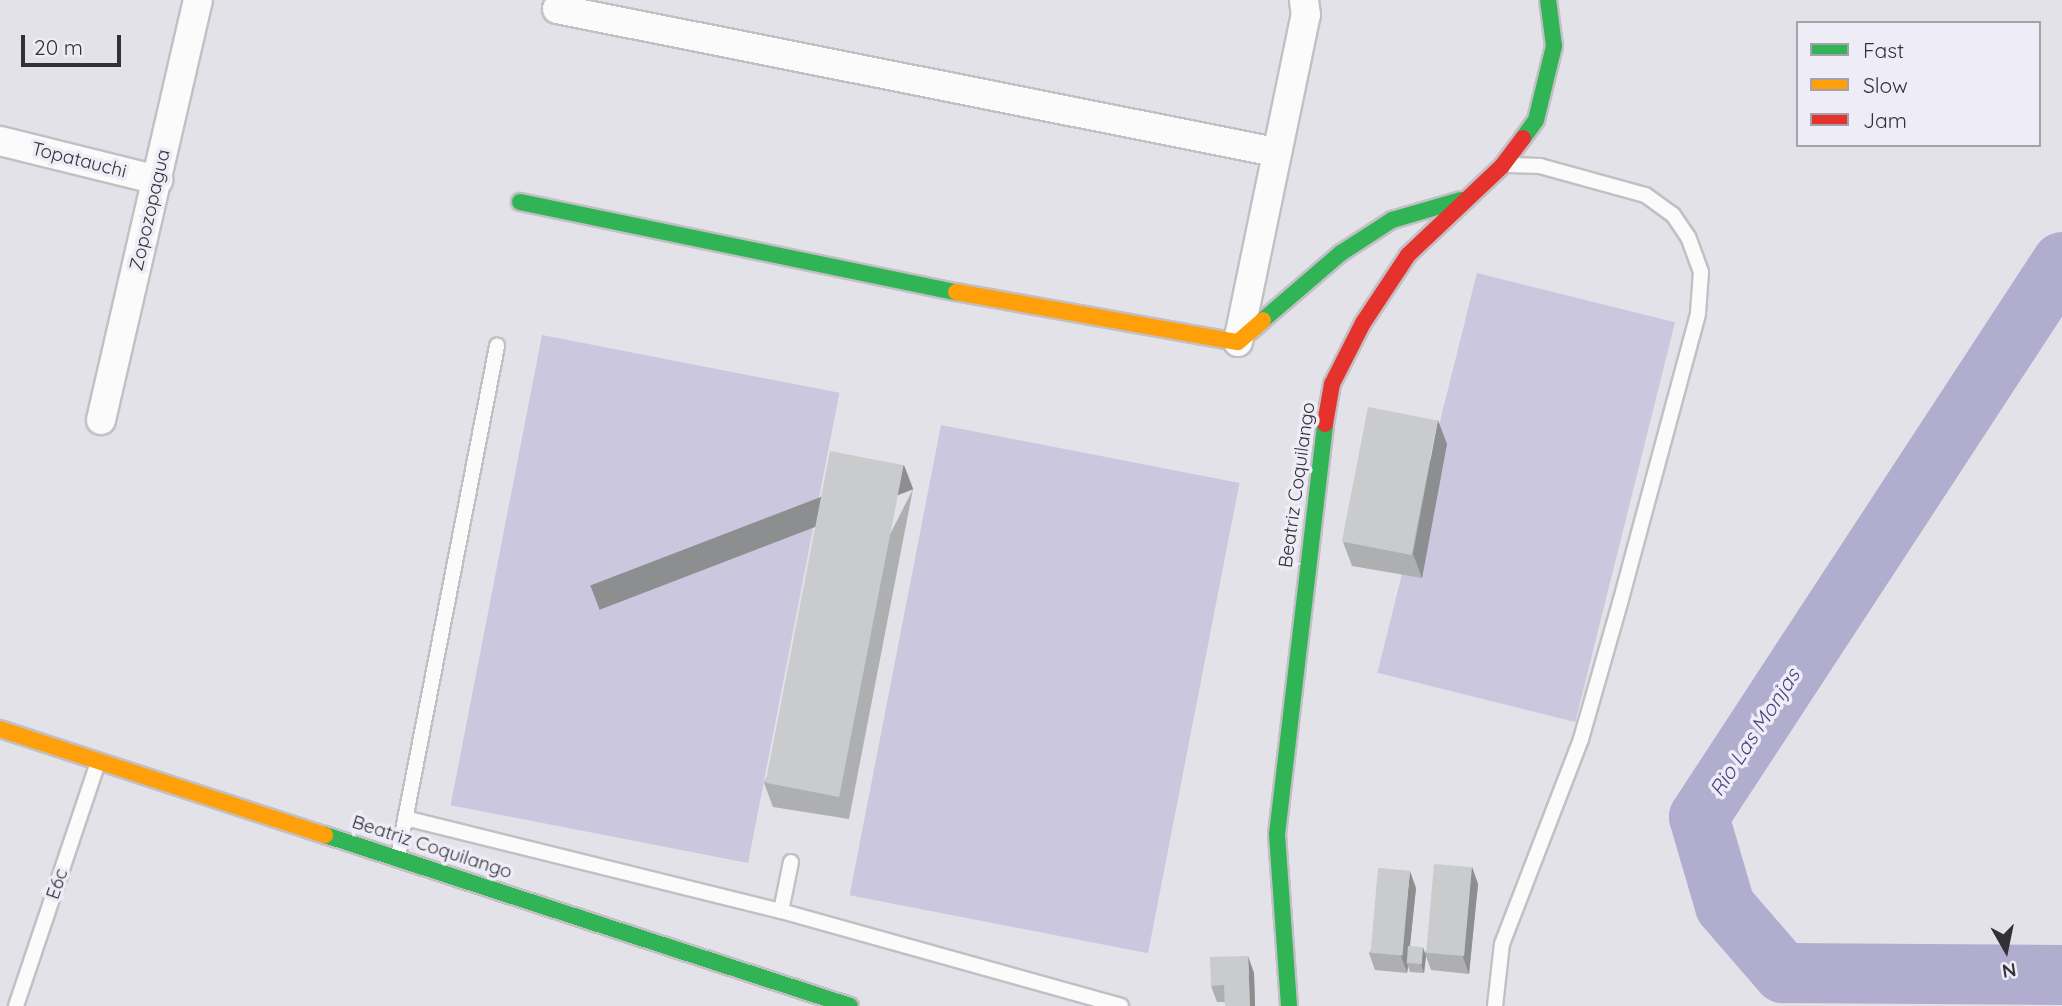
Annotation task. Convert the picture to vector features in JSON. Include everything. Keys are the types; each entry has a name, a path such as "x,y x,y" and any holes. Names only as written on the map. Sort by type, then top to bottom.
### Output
{"street":[{"name":"Zopozopagua","path":"101,420 198,0"},
{"path":"1238,342 1275,152 1306,15 1304,0"},
{"name":"Beatriz Coquilango","path":"1289,1006 1277,834 1320,456 1332,384 1363,323 1408,255 1463,200 1502,166 1535,120 1554,46 1548,0"},
{"path":"557,9 1275,152"},
{"name":"Topatauchi","path":"0,141 158,180"},
{"path":"1238,342 1342,253 1392,220 1463,200"},
{"path":"520,202 835,271 1238,342"},
{"name":"Beatriz Coquilango","path":"0,729 850,1006"}],"lane":[{"path":"1495,1006 1502,944 1581,739 1620,603 1698,313 1700,272 1688,237 1673,215 1645,195 1540,166 1502,166"},
{"path":"398,858 497,346"},
{"name":"E6c","path":"16,1006 98,761"},
{"path":"405,818 781,911 1121,1006"},
{"path":"781,911 791,862"}],"shaded area":[{"path":"1477,273 1675,322 1575,722 1377,673"},
{"path":"542,335 839,393 748,863 451,805"},
{"path":"941,425 1239,483 1148,953 850,895"}],"building":[{"path":"1368,407 1438,421 1412,555 1342,541"},
{"path":"830,451 904,465 839,797 766,783"},
{"path":"1434,864 1472,867 1464,956 1426,953"},
{"path":"1378,868 1410,871 1402,955 1371,953"},
{"path":"1408,946 1423,947 1422,964 1407,963"},
{"path":"1248,956 1250,1006 1225,1006 1224,985 1211,986 1210,957"}],"waterway":[{"name":"Rio Las Monjas","path":"2062,262 1699,817 1725,906 1783,973 2062,975"}],"traffic: fast":[{"path":"1523,138 1536,120 1554,46 1548,0"},
{"path":"1263,320 1341,253 1392,220 1461,200"},
{"path":"520,202 956,292"},
{"path":"1289,1006 1277,834 1325,424"},
{"path":"325,835 850,1006"}],"traffic: slow":[{"path":"956,292 1238,342 1263,320"},
{"path":"0,729 325,835"}],"traffic: jam":[{"path":"1325,424 1332,384 1363,323 1408,255 1502,166 1523,138"}]}
